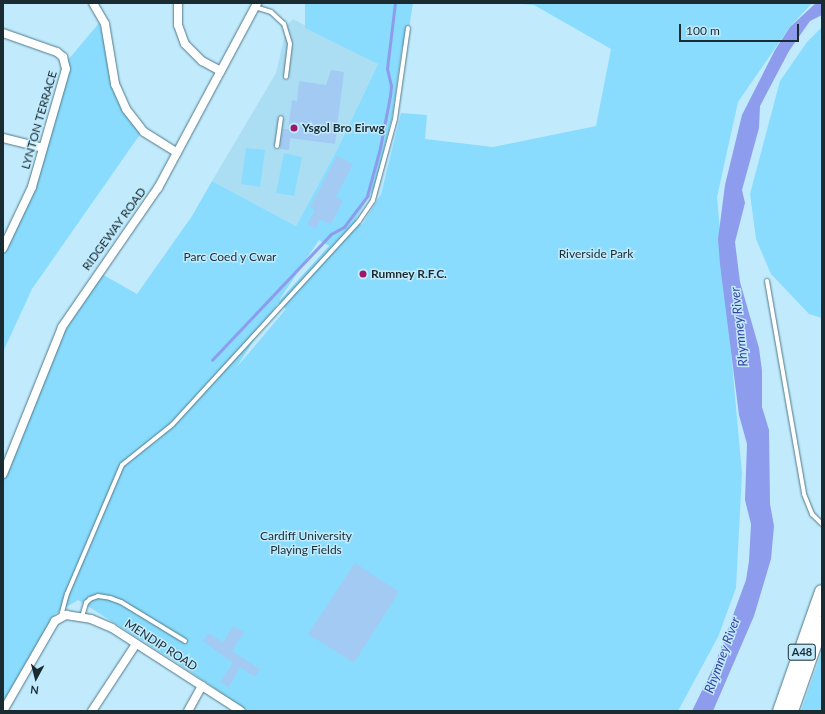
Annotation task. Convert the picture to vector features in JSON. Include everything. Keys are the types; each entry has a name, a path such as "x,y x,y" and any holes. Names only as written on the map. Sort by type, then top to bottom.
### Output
{"highway":[{"name":"A48","path":"780,711 822,592"},
{"name":"A48","path":"791,711 822,623"}],"street":[{"path":"93,3 105,24 116,84 126,109 144,132 177,153"},
{"path":"178,3 178,25 185,44 202,61 221,72"},
{"name":"RIDGEWAY ROAD","path":"3,474 62,327 96,275 144,210 177,153 256,5"},
{"name":"LYNTON TERRACE","path":"3,33 54,50 66,64 66,72 29,195 3,248"},
{"path":"3,138 43,148"},
{"path":"3,711 55,621 61,616"},
{"name":"MENDIP ROAD","path":"61,616 82,617 106,625 241,711"},
{"path":"92,711 136,644"},
{"path":"188,711 202,686"}],"lane":[{"path":"256,5 271,12 284,24 290,44 286,77"},
{"path":"61,616 70,586 122,465 172,425 359,221 373,200 395,119 408,28"},
{"path":"277,146 281,118"},
{"path":"767,281 804,494 812,514 822,524"},
{"path":"82,617 86,603 90,598 98,596 110,598 121,602 184,641"}],"shaded area":[{"name":"Ysgol Bro Eirwg","path":"293,19 378,64 337,150 296,226 212,181 276,73 287,25"}],"green space":[{"path":"305,3 413,3 406,47 402,47 392,118 374,188 355,220 362,225 381,194 401,113 427,115 425,139 493,147 596,126 611,49 534,5 512,3 812,3 789,28 738,102 717,197 742,473 736,588 718,637 678,711 248,711 176,662 78,600 55,614 3,706 3,480 64,329 100,273 137,294 192,216 212,181 296,226 337,150 378,64 305,28","holes":["319,240 329,246 280,300 280,299","278,303 286,309 236,368"]},
{"path":"99,23 124,112 141,133 32,289 3,352 3,254 32,197 68,77 68,60"},
{"path":"822,27 822,318 809,314 771,274 756,239 750,194 780,81 807,42"},
{"path":"246,148 265,150 260,187 241,184"},
{"path":"284,153 302,157 294,196 276,193"},
{"path":"822,651 822,711 801,711 820,657"}],"water":[{"name":"Rhymney River","path":"816,3 822,3 822,15 810,21 789,51 760,106 759,128 742,190 745,203 735,242 740,282 759,348 762,371 762,407 769,430 770,504 774,526 771,559 754,616 713,711 692,711 715,664 746,580 749,561 751,524 745,500 747,444 739,415 718,239 725,185 742,115 775,50 790,27"}],"building":[{"path":"331,70 344,72 335,144 290,138 289,150 280,149 283,129 288,129 292,100 297,101 299,81 326,85"},
{"path":"337,156 353,164 336,197 343,201 331,224 320,220 316,229 307,224 315,210 310,207"},
{"path":"355,563 399,592 354,663 308,634"},
{"path":"233,626 244,632 232,651 260,669 255,677 240,667 229,687 220,682 233,663 203,641 208,633 223,642"}],"waterway":[{"path":"212,360 331,234 344,227 367,196 380,148 390,96 391,86 387,69 395,3"}],"place":[{"name":"Ysgol Bro Eirwg","path":"294,128"},
{"name":"Rumney R.F.C.","path":"363,274"}],"park label":[{"name":"Riverside Park","path":"596,254"},
{"name":"Parc Coed y Cwar","path":"230,257"},
{"name":"Cardiff University Playing Fields","path":"306,543"}]}
